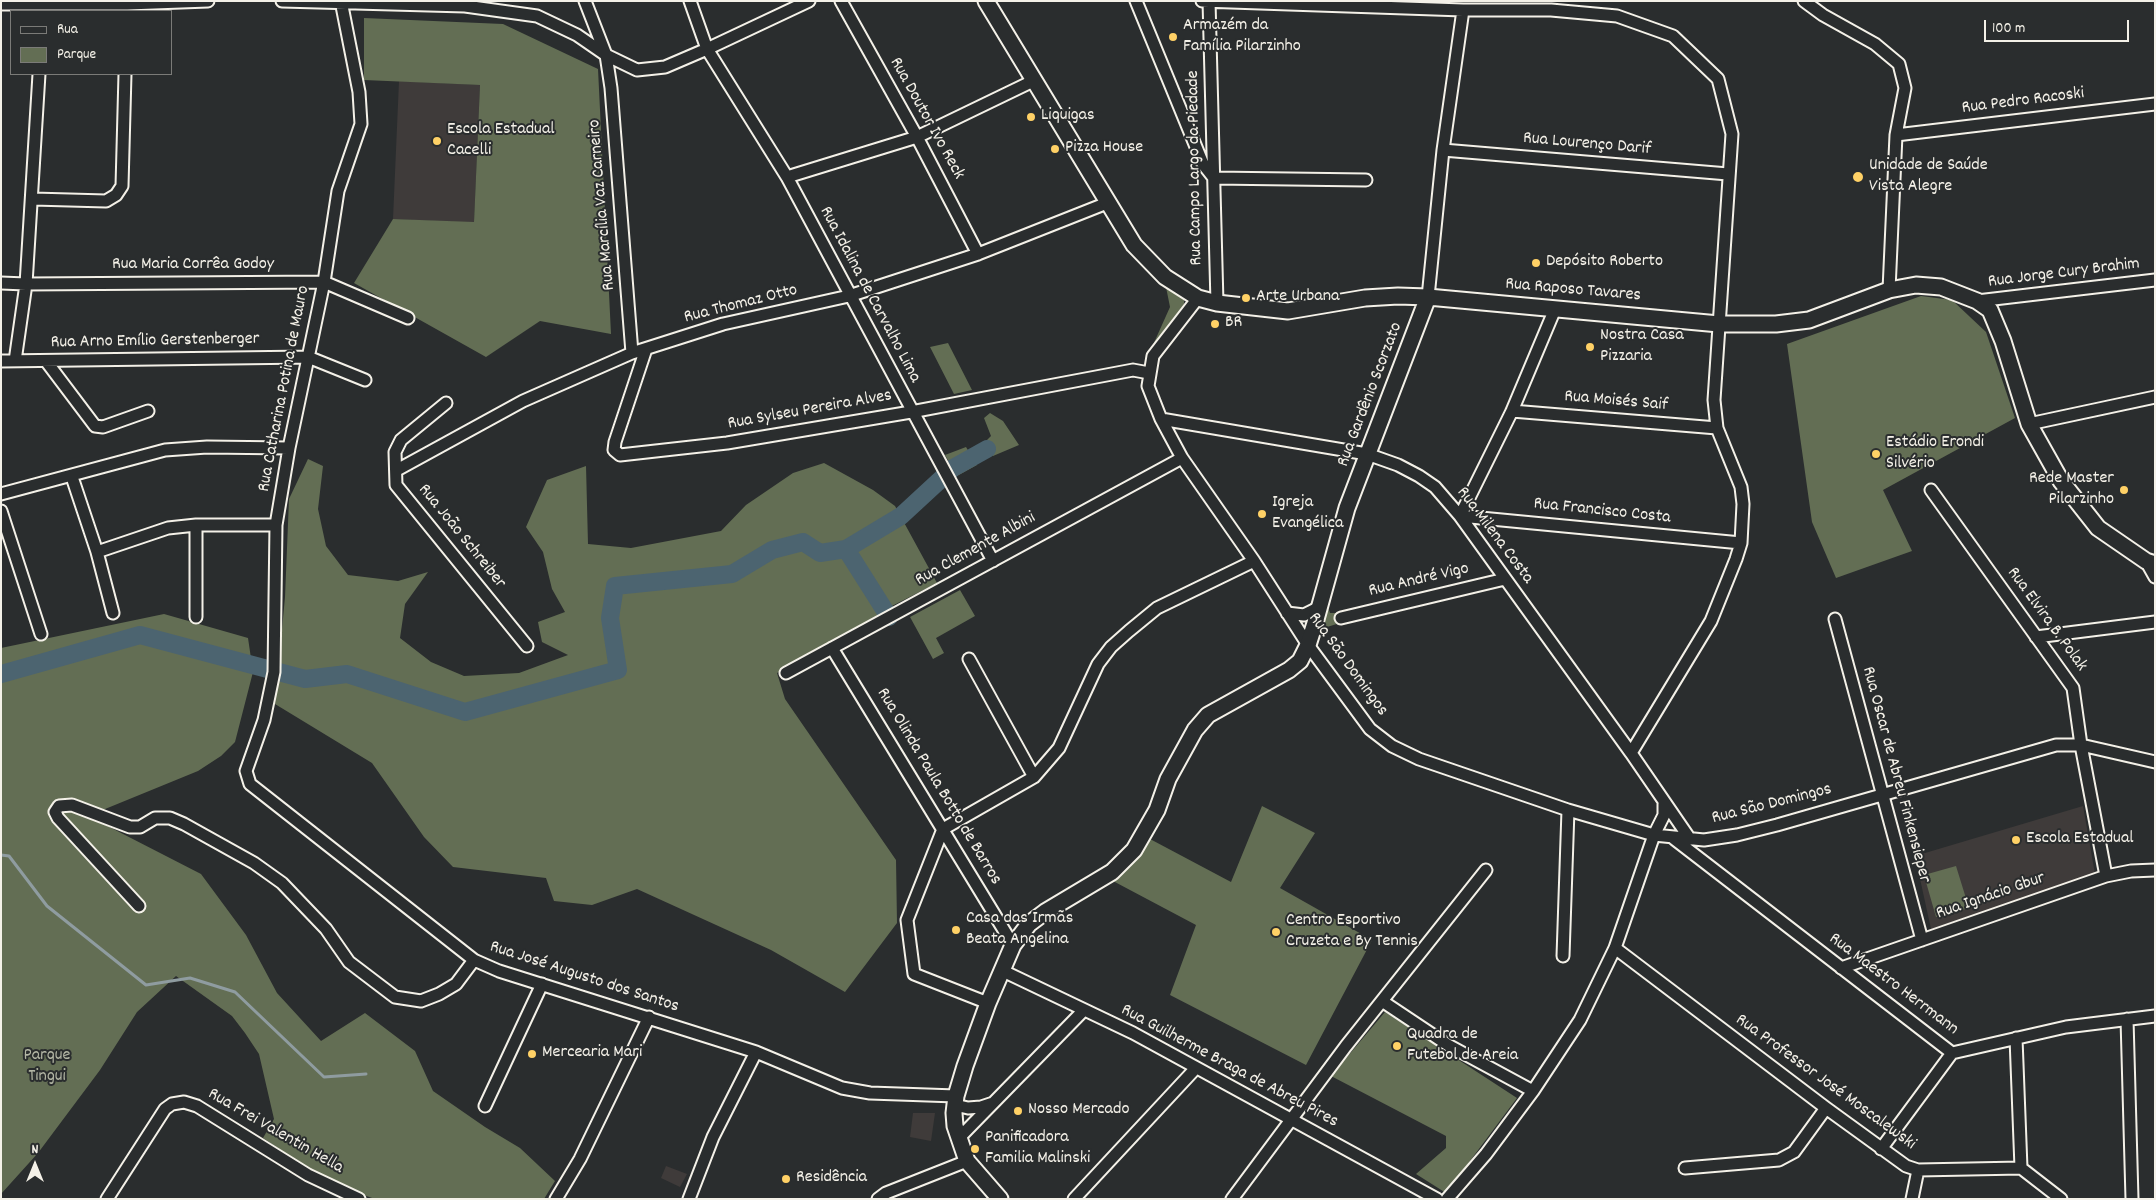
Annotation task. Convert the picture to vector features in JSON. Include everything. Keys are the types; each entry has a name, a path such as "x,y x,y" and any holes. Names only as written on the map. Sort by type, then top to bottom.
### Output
{"main road":[{"name":"Rua Raposo Tavares","path":"986,1 1106,203 1134,245 1152,266 1198,298 1217,303 1288,311 1365,298 1428,297 1719,324 1776,324 1809,320 1889,290 1916,285 1941,287 1977,302 1990,310 2003,341 2029,424 2062,481 2098,528 2151,562"},
{"name":"Rua Gardênio Scorzato","path":"1000,1199 967,1161 956,1126 955,1101 988,1003 1013,945 1029,924 1045,912 1112,872 1134,850 1157,810 1168,780 1195,730 1208,715 1289,670 1300,661 1308,645 1348,508 1428,297"}],"street":[{"path":"1,4 42,8 63,3 127,8 208,1"},
{"path":"282,1 464,4 537,16 576,35 606,55 638,70 665,67 708,49 809,1"},
{"name":"Rua Marcília Vaz Carneiro","path":"585,1 606,55 618,152 632,353"},
{"name":"Rua Idalina de Carvalho Lima","path":"690,1 708,49 787,178 911,412 993,561"},
{"name":"Rua Doutor Ivo Reck","path":"841,1 917,136 978,254"},
{"path":"1136,1 1203,164 1214,178 1366,180"},
{"path":"1202,1 1314,3 1463,10 1551,10 1617,16 1673,36 1718,79 1732,134 1714,400 1717,428 1741,487 1743,504 1741,543 1711,620 1631,753"},
{"name":"Rua Campo Largo da Piedade","path":"1210,1 1217,303"},
{"path":"1804,1 1823,15 1876,44 1899,64 1905,88 1896,135 1889,290"},
{"name":"Rua Catharina Potina de Mauro","path":"250,784 246,772 264,720 274,672 276,525 289,448 324,282 338,191 361,124 359,92 341,2"},
{"name":"Rua Gardênio Scorzato","path":"1428,297 1444,150 1463,10"},
{"path":"15,361 26,284 33,199 39,75"},
{"path":"33,199 106,201 116,195 122,186 125,75"},
{"path":"787,178 917,136 1033,81"},
{"name":"Rua Pedro Racoski","path":"1896,135 2155,104"},
{"name":"Rua Lourenço Darif","path":"1444,150 1728,174"},
{"name":"Rua Thomaz Otto","path":"396,470 523,401 632,353 723,324 849,296 978,254 1106,203"},
{"name":"Rua Jorge Cury Brahim","path":"1977,302 2155,280"},
{"name":"Rua Maria Corrêa Godoy","path":"1,283 324,282 408,318"},
{"name":"Rua São Domingos","path":"1198,298 1153,356 1148,386 1161,420 1182,458 1254,561 1308,645 1370,729 1392,746 1419,759 1568,810 1654,835 1704,840 1758,830 2056,745 2081,745 2155,762"},
{"path":"1460,516 1512,411 1555,308"},
{"name":"Rua Sylseu Pereira Alves","path":"646,349 614,450 620,455 727,443 911,412 1133,370 1149,373"},
{"name":"Rua Arno Emílio Gerstenberger","path":"1,361 308,357 365,380"},
{"path":"46,361 95,426 103,427 148,411"},
{"path":"2029,424 2155,397"},
{"name":"Rua João Schreiber","path":"446,403 401,440 395,452 396,485 527,646"},
{"name":"Rua Moisés Saif","path":"1512,411 1717,428"},
{"name":"Rua Milena Costa","path":"1161,420 1368,454 1398,465 1435,487 1460,516 1631,753 1664,804 1690,839"},
{"path":"1,494 72,477 165,450 207,447 289,448"},
{"name":"Rua Clemente Albini","path":"786,673 1182,458"},
{"path":"72,477 97,552 112,613"},
{"name":"Rua Elvira B. Polak","path":"1931,490 2073,688 2081,745 2106,876"},
{"path":"1,511 41,634"},
{"name":"Rua Francisco Costa","path":"1460,516 1741,543"},
{"path":"97,552 168,528 196,525 276,525"},
{"path":"196,525 196,617"},
{"path":"988,1003 914,974 908,920 943,829 1034,777 1059,748 1098,664 1111,647 1157,608 1254,561"},
{"path":"2151,562 2155,577"},
{"name":"Rua André Vigo","path":"1341,618 1505,579"},
{"name":"Rua São Domingos","path":"1287,614 1304,615 1318,608"},
{"name":"Rua Oscar de Abreu Finkensieper","path":"1835,619 1922,940"},
{"path":"2036,637 2155,622"},
{"name":"Rua Olinda Paula Botto de Barros","path":"832,648 1013,945"},
{"path":"969,659 1034,777"},
{"name":"Rua José Augusto dos Santos","path":"250,784 474,960 542,984 756,1052 842,1088 870,1093 955,1101 968,1108 981,1107 995,1102"},
{"path":"139,906 58,818 55,812 59,806 72,804 130,827 140,827 155,818 170,818 184,824 254,864 282,883 326,930 349,962 395,997 421,1001 439,994 456,984 474,960"},
{"path":"1447,1199 1486,1154 1533,1091 1580,1020 1615,948 1654,835 1664,815 1664,804"},
{"path":"1563,956 1568,810"},
{"name":"Rua Maestro Herrmann","path":"1673,838 1952,1053 2066,1027 2155,1016"},
{"path":"1702,861 1704,840"},
{"path":"1232,1199 1382,1001 1486,870"},
{"name":"Rua Ignácio Gbur","path":"1841,968 2106,876 2131,871 2155,870"},
{"name":"Rua Professor José Moscalewski","path":"1615,948 1826,1108 1906,1166 1918,1170 2021,1168"},
{"name":"Rua Guilherme Braga de Abreu Pires","path":"1002,971 1133,1034 1437,1199"},
{"path":"485,1106 542,984"},
{"path":"1382,1001 1448,1045 1533,1091"},
{"path":"959,1138 1084,1010"},
{"path":"556,1199 580,1159 649,1018"},
{"path":"2127,1019 2132,1199"},
{"path":"2016,1038 2021,1168 2061,1199"},
{"path":"689,1199 713,1137 756,1052"},
{"path":"1882,1149 1952,1053"},
{"path":"1074,1199 1196,1068"},
{"name":"Rua Frei Valentin Hella","path":"107,1199 166,1110 172,1104 184,1102 197,1106 308,1175 359,1199"},
{"path":"1685,1168 1779,1160 1794,1152 1826,1108"},
{"path":"878,1199 886,1193 967,1161"},
{"path":"1912,1199 1918,1170"}],"shaded area":[{"name":"Escola Estadual Cacelli","path":"399,81 480,85 474,223 393,219"},
{"path":"2083,806 2095,874 1931,929 1915,856"},
{"path":"913,1113 935,1113 931,1141 910,1137"},
{"path":"666,1166 687,1174 680,1187 661,1178"}],"green space":[{"path":"364,18 503,24 598,69 611,334 540,321 486,357 354,283 393,219 474,222 480,85 364,80"},
{"path":"1166,287 1184,300 1183,310 1153,345 1170,307"},
{"name":"Estádio Erondi Silvério","path":"1921,296 1952,300 1986,332 2015,418 1883,490 1912,551 1836,578 1812,522 1787,344"},
{"path":"948,343 972,390 954,394 930,347"},
{"path":"990,413 1003,421 1019,445 993,456 983,444 991,436 984,418"},
{"path":"966,447 977,465 957,476 945,455"},
{"path":"308,459 323,466 318,509 326,546 348,575 398,581 428,572 405,604 400,638 431,662 464,676 519,673 568,655 542,642 538,622 565,612 552,589 543,552 526,527 547,480 586,466 588,544 631,548 721,531 746,505 793,473 824,463 873,490 895,506 937,583 890,607 855,631 777,673 785,699 896,860 897,923 845,992 771,950 637,889 592,905 554,901 546,878 453,867 424,837 372,763 275,704 285,597 289,499"},
{"path":"960,590 975,616 936,638 944,653 933,659 910,617"},
{"path":"1326,601 1330,613 1338,613 1340,623 1327,627 1321,633 1319,639"},
{"name":"Parque Tingui","path":"164,614 248,638 253,672 235,742 221,756 198,771 88,816 201,874 246,935 277,993 321,1041 365,1013 415,1051 433,1091 485,1127 520,1148 555,1181 544,1199 375,1199 355,1192 312,1171 263,1138 274,1119 259,1054 245,1033 232,1016 176,976 137,1012 100,1070 38,1153 1,1194 1,648"},
{"name":"Centro Esportivo Cruzeta e By Tennis","path":"1262,806 1315,833 1280,888 1372,940 1306,1065 1170,995 1196,925 1113,881 1150,839 1231,882"},
{"path":"1956,866 1969,908 1936,917 1924,875"},
{"path":"1385,1012 1517,1098 1446,1193 1416,1174 1446,1148 1446,1136 1331,1076"}],"waterway":[{"path":"1,674 140,635 305,679 347,674 465,712 618,670 610,618 615,586 732,574 772,550 803,542 820,553 846,549 901,516 953,468 987,449"},
{"path":"846,549 889,617"},
{"path":"1,855 9,856 47,906 146,985 190,978 235,992 324,1077 366,1074"}],"place":[{"name":"Armazém da Família Pilarzinho","path":"1173,37"},
{"name":"Liquigas","path":"1031,117"},
{"name":"Escola Estadual Cacelli","path":"437,141"},
{"name":"Pizza House","path":"1055,149"},
{"name":"Unidade de Saúde Vista Alegre","path":"1858,177"},
{"name":"Depósito Roberto","path":"1536,263"},
{"name":"Arte Urbana","path":"1246,298"},
{"name":"BR","path":"1215,324"},
{"name":"Nostra Casa Pizzaria","path":"1590,347"},
{"name":"Estádio Erondi Silvério","path":"1876,454"},
{"name":"Rede Master Pilarzinho","path":"2124,490"},
{"name":"Igreja Evangélica","path":"1262,514"},
{"name":"Escola Estadual","path":"2016,840"},
{"name":"Casa das Irmãs Beata Angelina","path":"956,930"},
{"name":"Centro Esportivo Cruzeta e By Tennis","path":"1276,932"},
{"name":"Quadra de Futebol de Areia","path":"1397,1046"},
{"name":"Mercearia Mari","path":"532,1054"},
{"name":"Nosso Mercado","path":"1018,1111"},
{"name":"Panificadora Familia Malinski","path":"975,1149"},
{"name":"Residência","path":"786,1179"}]}
